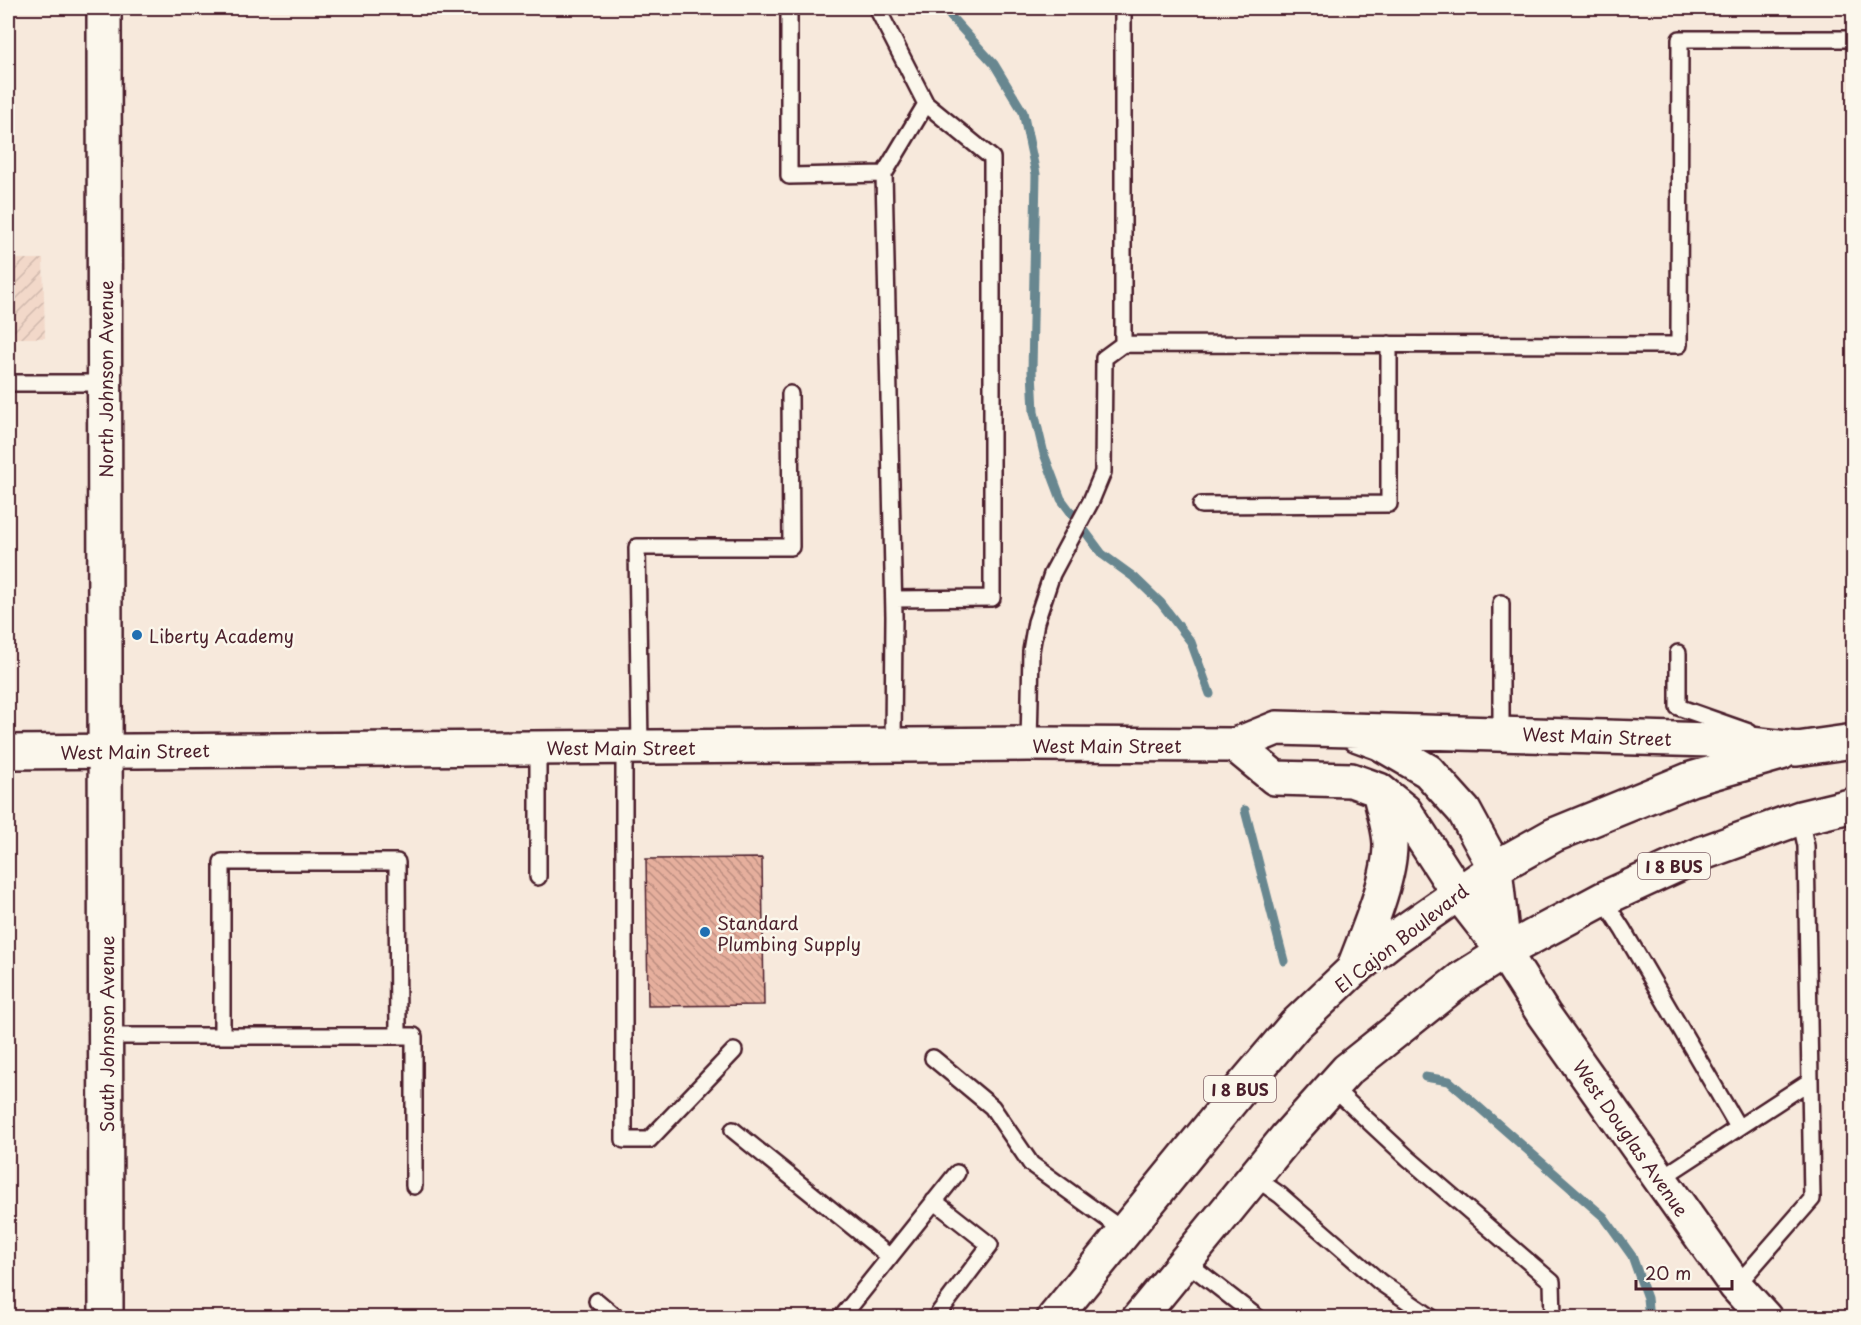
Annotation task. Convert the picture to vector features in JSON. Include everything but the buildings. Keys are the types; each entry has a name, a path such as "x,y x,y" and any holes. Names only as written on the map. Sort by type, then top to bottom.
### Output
{"main road":[{"name":"North Johnson Avenue","path":"104,8 106,751"},
{"name":"West Main Street","path":"8,752 1029,744 1235,745 1277,728 1713,740 1797,748 1854,741"},
{"name":"West Douglas Avenue","path":"1339,728 1380,743 1428,771 1464,811 1495,868 1504,952"},
{"path":"1235,745 1275,778 1351,780 1379,790 1405,811 1458,893"},
{"name":"El Cajon Boulevard","path":"1054,1317 1295,1025 1352,971 1425,915 1495,868 1554,835 1691,779 1797,748"},
{"name":"South Johnson Avenue","path":"106,751 106,1317"},
{"path":"1352,971 1376,909 1390,844 1379,790"},
{"name":"I 8 BUS","path":"1138,1317 1254,1177 1347,1070 1448,989 1504,952 1603,899 1703,853 1800,818 1854,805"},
{"name":"West Douglas Avenue","path":"1458,893 1504,952 1544,1015 1736,1286 1765,1317"}],"lane":[{"path":"789,8 789,176 884,174"},
{"path":"877,8 926,104 992,158 992,598 894,599"},
{"path":"1123,8 1123,344"},
{"path":"1029,744 1032,651 1035,632 1052,574 1103,472 1104,358 1123,344 1679,345 1680,39 1854,39"},
{"path":"893,745 894,599 884,174 926,104"},
{"path":"1201,506 1389,504 1389,344"},
{"path":"8,383 105,383"},
{"path":"734,1051 649,1140 624,1140 638,547 791,547 790,394"},
{"path":"1500,603 1501,733"},
{"path":"1678,653 1678,707 1797,748"},
{"path":"538,747 538,877"},
{"path":"1736,1286 1812,1199 1806,846 1800,818"},
{"path":"222,1036 222,862 397,862 398,1036"},
{"path":"1603,899 1738,1127"},
{"path":"106,1036 414,1036 414,1186"},
{"path":"933,1058 992,1107 1031,1164 1124,1231"},
{"path":"1660,1179 1810,1081"},
{"path":"1332,1087 1408,1158 1552,1282 1554,1317"},
{"path":"733,1130 890,1257"},
{"path":"841,1317 957,1173"},
{"path":"1254,1177 1280,1195 1380,1282 1432,1317"},
{"path":"934,1201 990,1245 935,1317"},
{"path":"1185,1260 1258,1317"},
{"path":"597,1301 617,1317"}],"shaded area":[{"path":"8,259 43,259 45,338 8,338"}],"waterway":[{"path":"943,8 994,64 1023,112 1036,174 1032,371 1034,412 1044,454 1061,499 1102,554 1135,578 1161,603 1191,642 1210,694"},
{"path":"1245,810 1284,961"},
{"path":"1425,1077 1449,1081 1604,1217 1632,1256 1647,1298 1649,1318"}],"place":[{"name":"Liberty Academy","path":"137,635"},
{"name":"Standard Plumbing Supply","path":"705,932"}]}
